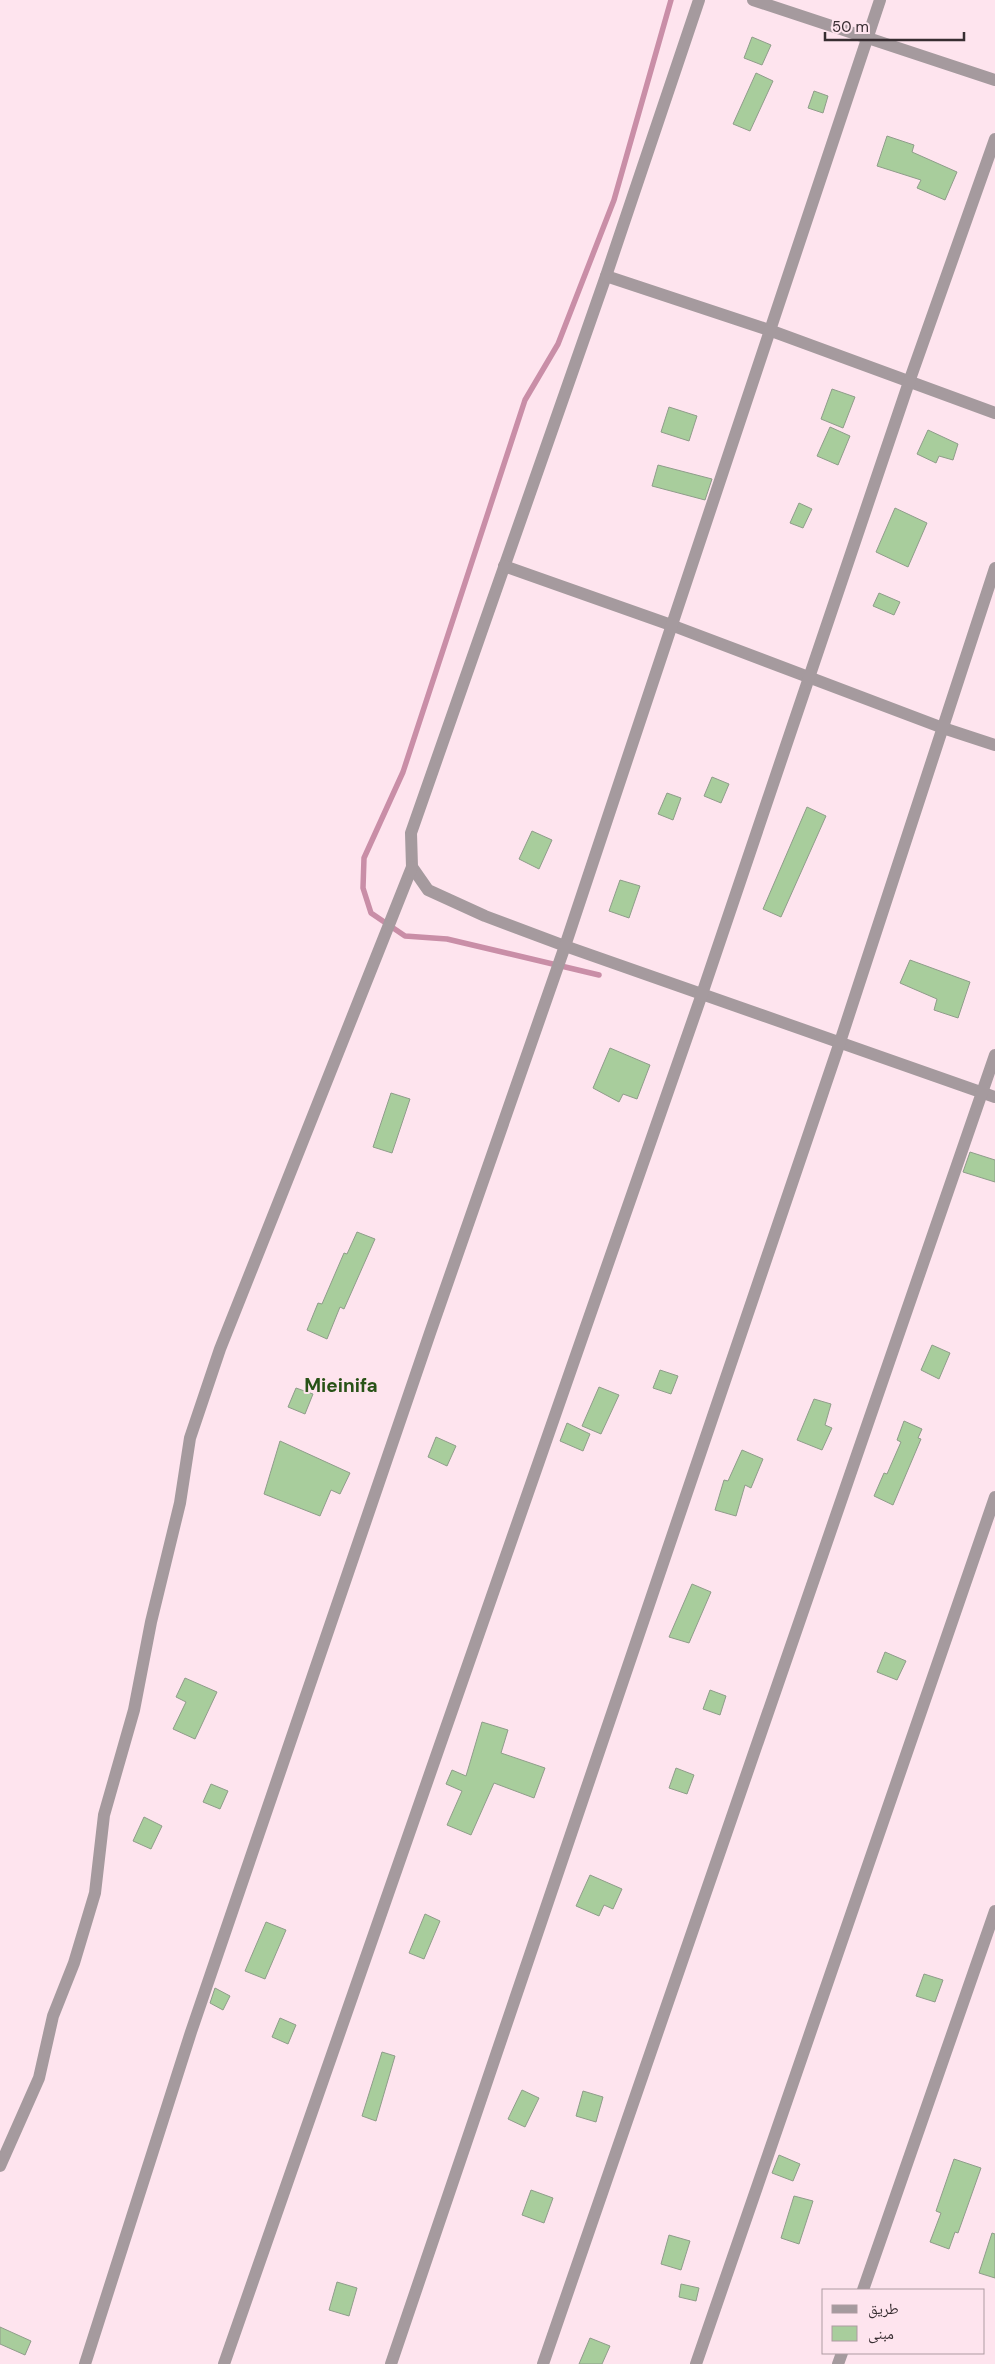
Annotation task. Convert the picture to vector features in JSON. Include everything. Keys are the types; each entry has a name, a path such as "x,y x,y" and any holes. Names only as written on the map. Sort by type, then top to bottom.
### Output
{"street":[{"path":"0,2166 39,2078 53,2016 74,1963 95,1893 104,1815 134,1710 151,1622 180,1503 190,1438 220,1349 412,866 411,833 606,276 699,0"},
{"path":"753,0 866,39 995,80"},
{"path":"85,2364 191,2032 433,1324 565,946 880,0"},
{"path":"224,2364 702,994 909,382 995,139"},
{"path":"606,276 769,330 995,413"},
{"path":"504,566 671,625 943,728 995,745"},
{"path":"391,2364 840,1042 995,568"},
{"path":"412,866 428,890 486,916 565,946 989,1095"},
{"path":"543,2364 989,1095 995,1055"},
{"path":"696,2364 995,1497"},
{"path":"863,2289 916,2132 995,1911"}],"building":[{"path":"752,37 771,45 762,65 744,58"},
{"path":"756,73 773,81 750,131 733,124"},
{"path":"814,91 828,96 823,113 808,108"},
{"path":"887,136 914,145 912,152 957,172 945,200 917,188 921,180 877,166"},
{"path":"832,389 855,397 843,428 821,419"},
{"path":"669,407 697,416 689,441 661,432"},
{"path":"830,427 850,436 838,465 817,456"},
{"path":"928,430 958,444 953,460 939,456 936,463 917,454"},
{"path":"658,465 712,479 705,500 652,486"},
{"path":"799,503 812,509 803,528 790,523"},
{"path":"895,508 927,523 908,567 876,552"},
{"path":"879,593 900,602 894,615 873,606"},
{"path":"712,777 729,784 721,803 704,796"},
{"path":"667,793 681,798 673,820 658,814"},
{"path":"807,807 826,816 781,917 763,909"},
{"path":"532,831 552,840 539,869 519,859"},
{"path":"620,880 640,886 629,918 609,911"},
{"path":"910,960 970,982 958,1018 934,1010 937,999 900,983"},
{"path":"610,1048 650,1065 637,1099 623,1094 619,1102 593,1088"},
{"path":"391,1093 410,1099 392,1153 373,1147"},
{"path":"970,1152 995,1160 995,1182 963,1172"},
{"path":"357,1232 375,1239 344,1309 340,1307 327,1339 307,1330 318,1303 322,1304 344,1253 347,1254"},
{"path":"932,1345 950,1353 939,1379 921,1370"},
{"path":"660,1370 678,1376 671,1394 653,1388"},
{"path":"599,1387 619,1395 601,1434 582,1426"},
{"path":"296,1388 313,1394 305,1414 288,1407"},
{"path":"814,1399 831,1404 825,1425 832,1428 822,1450 797,1440"},
{"path":"904,1421 922,1429 918,1438 921,1439 893,1505 874,1496 884,1473 887,1474 901,1442 897,1440"},
{"path":"567,1423 590,1434 583,1451 560,1441"},
{"path":"436,1437 456,1446 447,1466 428,1457"},
{"path":"280,1441 350,1473 340,1494 331,1490 320,1516 264,1494"},
{"path":"742,1450 763,1459 751,1488 745,1485 736,1516 715,1510 724,1480 728,1481"},
{"path":"692,1584 711,1592 689,1643 669,1637"},
{"path":"885,1652 906,1661 897,1680 877,1672"},
{"path":"185,1678 217,1692 195,1739 173,1729 186,1702 176,1697"},
{"path":"710,1690 726,1696 720,1715 703,1709"},
{"path":"482,1722 508,1730 501,1753 545,1768 534,1798 494,1783 471,1835 447,1825 462,1791 446,1784 452,1770 466,1776"},
{"path":"676,1768 694,1775 687,1794 669,1788"},
{"path":"211,1784 228,1791 220,1809 203,1802"},
{"path":"144,1817 162,1826 151,1849 133,1841"},
{"path":"590,1875 622,1889 613,1909 604,1905 599,1916 576,1906"},
{"path":"425,1914 440,1921 424,1959 409,1953"},
{"path":"266,1922 286,1930 265,1979 245,1971"},
{"path":"924,1974 943,1980 935,2002 916,1996"},
{"path":"215,1988 230,1996 223,2010 210,2003"},
{"path":"280,2018 296,2025 288,2044 272,2037"},
{"path":"382,2052 395,2056 376,2121 362,2116"},
{"path":"522,2090 539,2098 525,2127 508,2119"},
{"path":"583,2091 603,2097 596,2122 576,2116"},
{"path":"779,2155 800,2164 793,2181 772,2173"},
{"path":"954,2159 981,2168 958,2233 955,2232 949,2249 930,2242 941,2213 936,2211"},
{"path":"531,2190 553,2198 544,2223 522,2215"},
{"path":"794,2196 813,2201 799,2244 781,2238"},
{"path":"992,2233 995,2234 995,2278 979,2273"},
{"path":"669,2235 690,2241 681,2270 661,2264"},
{"path":"337,2282 357,2288 349,2316 329,2310"},
{"path":"681,2284 699,2288 696,2301 679,2297"},
{"path":"0,2327 31,2341 25,2355 0,2344"},
{"path":"590,2338 610,2346 602,2364 579,2364"}],"waterway":[{"path":"599,975 447,939 405,936 371,913 363,888 364,858 403,772 525,400 558,344 614,200 671,0"}],"district":[{"name":"Mieinifa","path":"341,1385"}]}
